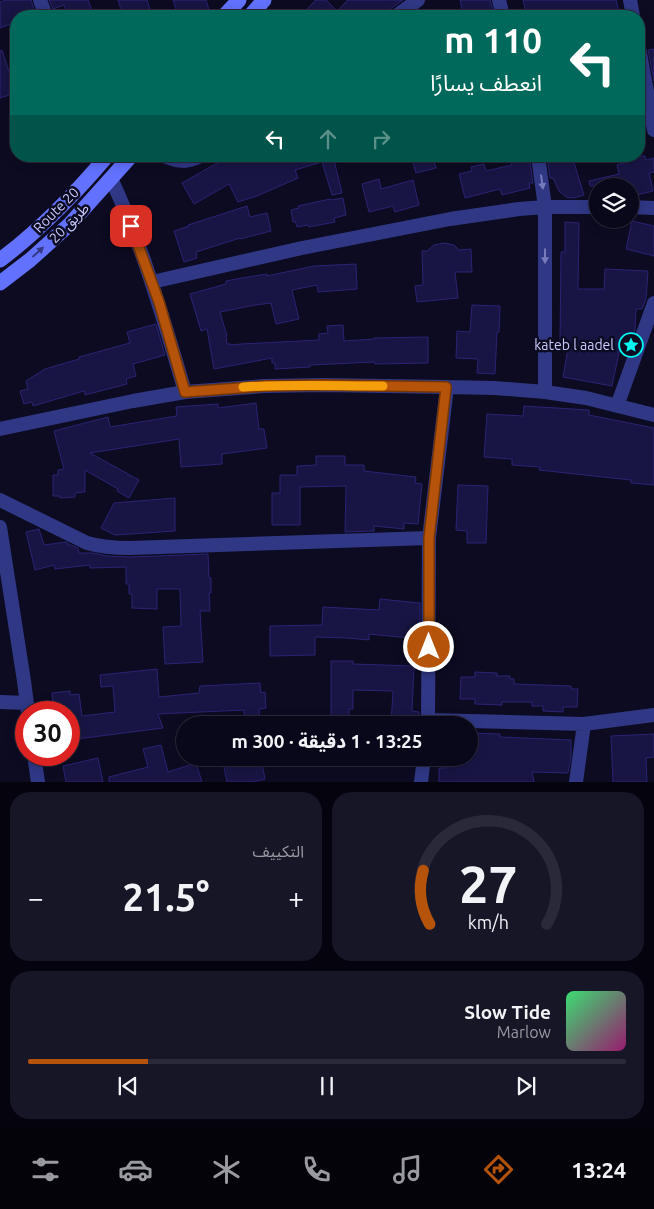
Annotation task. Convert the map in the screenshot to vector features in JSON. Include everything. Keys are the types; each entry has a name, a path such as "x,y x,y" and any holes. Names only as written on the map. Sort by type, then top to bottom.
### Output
{"main road":[{"path":"230,10 239,0"},
{"path":"255,10 264,0"},
{"name":"Route 20","path":"0,260 21,244 64,204 101,162"},
{"name":"طريق 20","path":"0,282 30,260 70,224 126,162"}],"street":[{"path":"404,10 418,0"},
{"path":"645,81 654,130"},
{"path":"539,162 545,208 545,392"},
{"path":"111,179 152,282 185,392"},
{"path":"152,282 302,248 488,213 545,208 589,207"},
{"path":"639,207 654,208"},
{"path":"617,406 654,304"},
{"path":"0,429 185,392 265,386 323,385 494,388 545,392 586,398 654,415"},
{"path":"428,716 429,538 446,387"},
{"path":"0,500 87,543 110,548 429,538"},
{"path":"0,527 26,701"},
{"path":"0,702 15,705"},
{"path":"478,723 584,724 654,715"},
{"path":"576,782 584,724"},
{"path":"36,766 38,782"},
{"path":"421,782 423,766"}],"building":[{"path":"7,0 31,0 34,10 10,10 10,24 0,28 0,2"},
{"path":"49,0 88,0 92,10 66,10 64,5 53,9"},
{"path":"118,0 147,0 150,10 121,10"},
{"path":"173,0 206,0 209,10 176,10"},
{"path":"316,0 326,0 336,10 306,10"},
{"path":"348,0 403,0 390,9 338,10"},
{"path":"460,0 490,0 493,10 462,10"},
{"path":"523,0 616,0 618,10 526,10"},
{"path":"654,49 654,81 648,50"},
{"path":"2,50 10,75 10,95 0,98 0,51"},
{"path":"645,156 646,160 654,158 654,172 649,173 653,191 639,194 639,178 602,178 619,174 617,165 624,162 645,162"},
{"path":"219,162 322,162 295,170 298,178 238,202 229,184 194,204 182,183"},
{"path":"322,162 334,162 342,193 332,195"},
{"path":"413,162 434,162 436,168 416,173"},
{"path":"511,162 530,162 533,183 529,183 530,188 502,195 500,189 465,198 459,174 472,171 471,167 484,164 486,171 512,165"},
{"path":"548,162 574,162 584,195 574,198 566,197 559,191 553,178 550,178"},
{"path":"379,179 381,189 413,180 419,205 395,212 393,206 369,212 362,184"},
{"path":"343,198 346,215 334,218 335,222 309,227 308,225 297,227 295,221 293,222 291,210 299,208 298,206"},
{"path":"247,206 250,217 267,213 271,231 240,238 196,252 197,258 184,262 174,231"},
{"path":"565,222 579,223 578,289 604,289 605,269 648,271 646,299 642,309 636,309 635,331 628,348 620,348 612,386 563,377 569,343 560,343 561,252 565,252"},
{"path":"639,223 654,226 654,256 626,249 630,228 639,228"},
{"path":"445,243 454,245 459,250 471,249 472,272 455,272 458,298 417,302 415,286 423,285 422,251 427,251 434,245"},
{"path":"356,264 357,289 318,292 317,285 292,290 299,319 276,324 271,303 220,312 227,336 227,344 319,340 319,334 328,333 327,326 343,325 344,341 374,338 428,337 428,363 375,364 374,362 310,365 310,367 275,369 275,363 272,363 272,358 214,369 207,329 201,331 190,294 226,284 226,281 242,278 267,274 267,276 314,266"},
{"path":"472,305 500,306 495,374 477,373 478,359 456,358 457,331 470,332"},
{"path":"156,324 165,355 133,364 136,376 126,379 127,384 85,395 84,391 33,406 32,402 24,404 20,391 28,389 26,381 45,369 79,359 79,357 130,343 127,332"},
{"path":"256,403 259,429 264,429 267,448 222,454 222,464 181,467 179,439 90,453 139,480 129,498 117,491 118,489 85,470 85,492 75,493 75,497 60,498 60,496 53,496 53,475 58,475 58,470 64,469 54,431 108,417 110,427 177,416 176,407 218,404 218,408"},
{"path":"524,406 589,410 589,415 654,428 654,485 631,483 631,480 539,470 540,467 512,465 512,459 484,457 487,414 523,416"},
{"path":"316,456 345,456 345,465 364,465 364,471 416,477 415,483 422,484 418,524 404,523 404,529 374,526 374,531 345,532 346,486 300,487 300,525 272,525 272,493 280,493 280,475 297,475 297,466 316,465"},
{"path":"458,485 488,486 486,543 467,543 467,531 456,530"},
{"path":"175,498 175,531 115,535 101,528 114,503"},
{"path":"39,529 44,545 66,542 68,545 78,548 79,553 130,557 208,554 209,578 211,578 211,593 209,593 210,611 200,611 203,662 165,664 163,627 181,626 180,589 157,589 157,609 132,608 132,594 129,594 129,584 126,584 126,567 90,568 90,565 55,569 54,565 35,570 26,532"},
{"path":"380,599 420,603 420,639 369,634 369,640 315,637 315,655 270,656 270,626 322,625 323,607 379,610"},
{"path":"331,661 353,661 353,664 414,666 412,711 419,712 419,716 392,716 393,691 353,690 353,709 349,709 349,716 331,716"},
{"path":"157,669 159,697 199,693 200,686 260,683 261,693 265,692 266,708 259,709 260,716 244,716 244,710 158,714 163,728 80,739 80,701 82,716 115,712 113,686 101,687 100,675"},
{"path":"475,672 497,673 497,676 510,676 510,679 514,679 514,684 571,686 571,689 578,689 577,707 563,707 563,712 543,711 543,706 532,706 532,702 502,702 502,705 475,704 475,699 460,699 461,677 475,677"},
{"path":"70,691 70,695 79,694 80,701 53,701 52,693"},
{"path":"478,733 500,734 500,737 571,740 571,757 568,773 532,772 534,782 439,782 439,768 446,768 446,766 478,766"},
{"path":"654,734 654,757 646,758 647,782 613,782 611,736"},
{"path":"161,745 168,772 187,766 197,766 202,782 109,782 109,777 148,767 143,749"},
{"path":"98,758 103,782 66,782 63,766 80,766 80,762"},
{"path":"224,766 263,766 265,779 253,782 227,782"}],"slow traffic":[{"path":"243,387 383,386"}],"place":[{"name":"kateb l aadel","path":"631,345"}],"route":[{"path":"131,226 159,302 185,392 265,386 446,387 429,538 429,647"}]}
